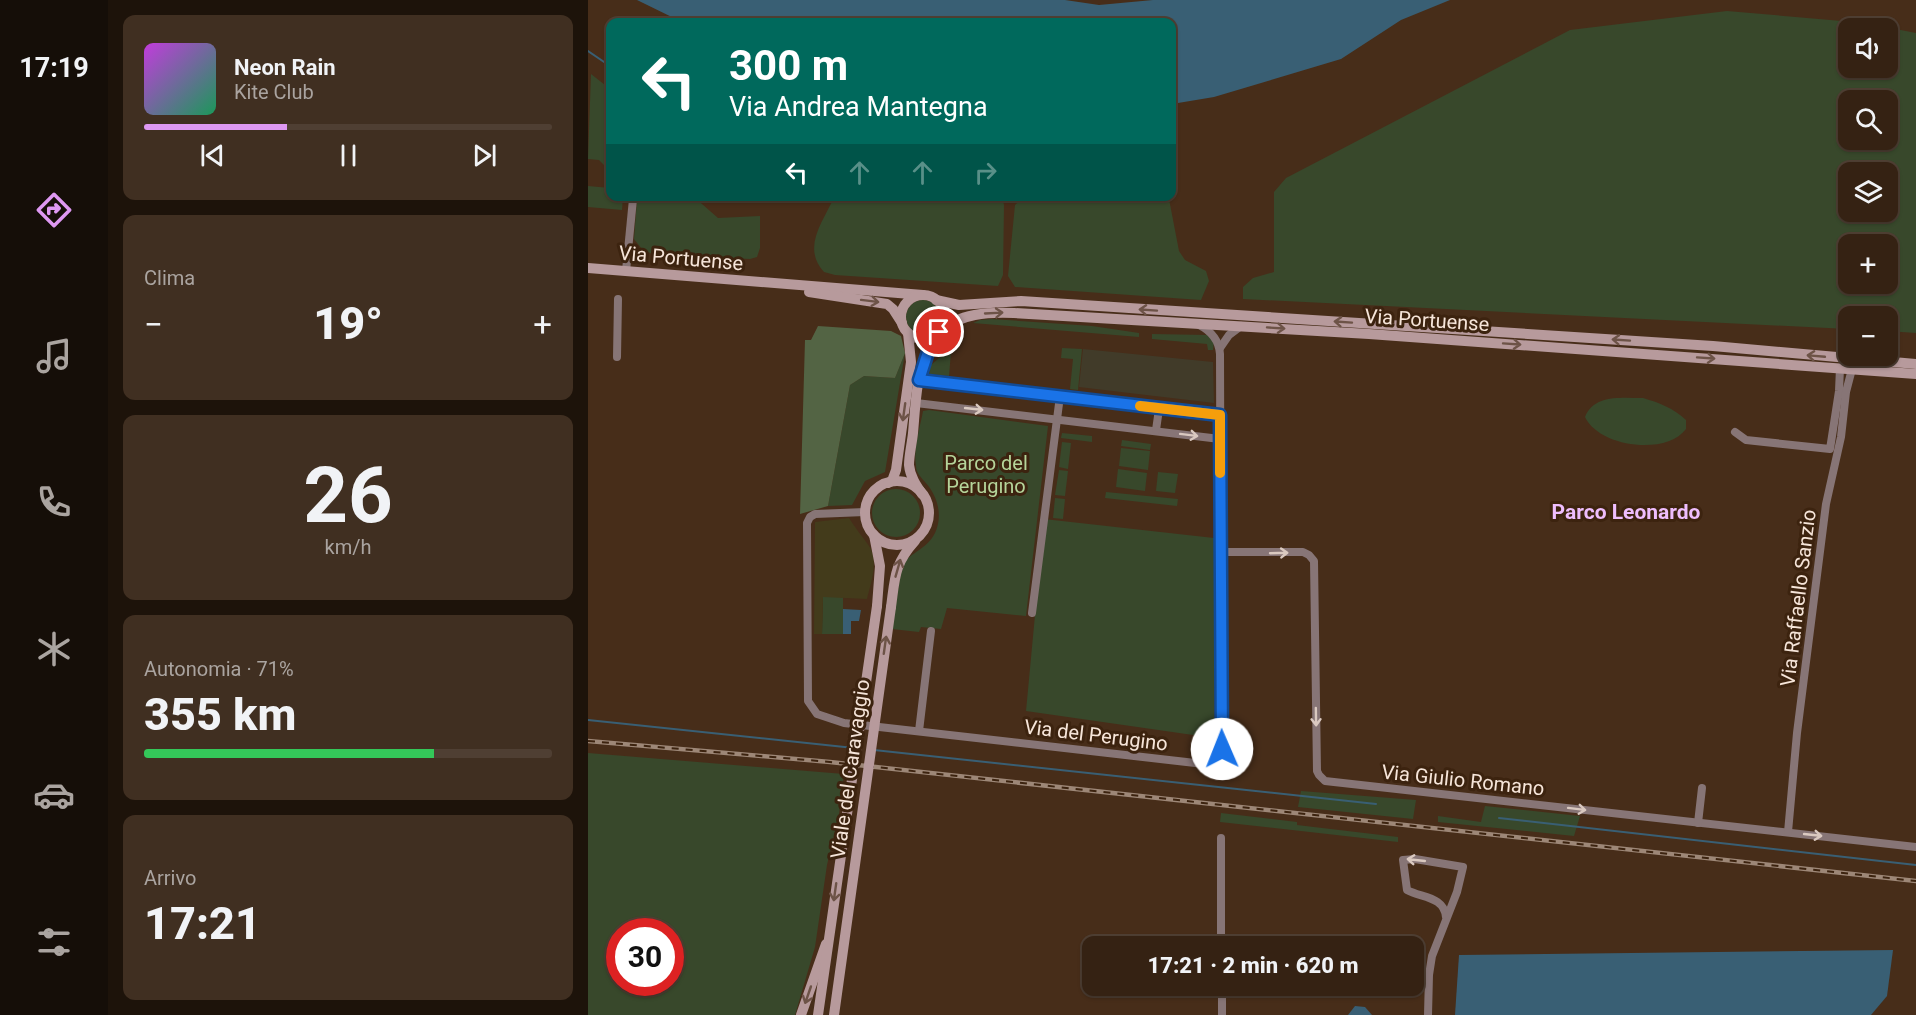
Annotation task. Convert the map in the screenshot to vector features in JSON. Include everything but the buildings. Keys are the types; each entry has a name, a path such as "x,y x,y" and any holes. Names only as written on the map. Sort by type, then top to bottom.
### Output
{"street":[{"path":"626,271 633,201"},
{"name":"Via Portuense","path":"588,268 923,295"},
{"name":"Via Portuense","path":"771,283 816,293 887,304 905,328"},
{"path":"923,295 936,300 944,311 943,326 928,352 919,380 909,465 912,480 922,494 928,511 928,520 920,536 902,545 892,545 874,536 868,527 865,512 872,494 879,487 892,481 896,470 911,362 902,310 910,299 923,295"},
{"path":"617,357 618,299"},
{"name":"Via Portuense","path":"936,300 959,305 1009,301 1068,304 1713,346 1916,364"},
{"name":"Via Portuense","path":"939,332 966,317 996,313 1196,323 1916,374"},
{"path":"1196,323 1212,334 1220,348 1229,335 1241,326"},
{"path":"905,328 914,337 927,339 939,332"},
{"name":"Via del Perugino","path":"865,512 815,514 808,520 808,701 817,714 844,723 1150,759 1204,764 1213,761 1220,754 1223,744 1220,348"},
{"path":"1735,432 1746,440 1830,449 1839,391 1846,369"},
{"name":"Via Raffaello Sanzio","path":"1788,832 1797,733 1826,504 1841,437 1846,369"},
{"path":"919,380 1220,415"},
{"path":"1032,613 1060,396"},
{"path":"916,403 1220,439"},
{"path":"1156,430 1159,409"},
{"path":"888,483 906,483 915,487 922,494"},
{"name":"Viale del Caravaggio","path":"818,1015 877,606 880,566 874,536"},
{"name":"Viale del Caravaggio","path":"834,1015 897,565 903,554 920,536"},
{"name":"Via Giulio Romano","path":"1221,552 1303,552 1314,561 1317,771 1324,780 1916,847"},
{"path":"919,731 931,631"},
{"path":"1698,823 1702,788"},
{"path":"1221,838 1221,936"},
{"path":"1428,1015 1432,956 1457,892 1462,867 1415,859 1403,860 1407,890 1446,901 1457,892"},
{"path":"1433,898 1446,910 1446,917"},
{"path":"801,1015 829,935"},
{"path":"1222,996 1222,1015"}],"shaded area":[{"path":"1083,349 1213,362 1214,403 1079,387"}],"green space":[{"path":"1727,11 1838,21 1838,78 1898,78 1898,29 1916,33 1916,333 1898,332 1898,306 1838,306 1838,329 1243,299 1243,287 1253,278 1274,272 1274,192 1286,178 1570,30"},
{"path":"591,74 606,86 606,167 599,160 588,159"},
{"path":"588,186 606,188 606,201 623,201 622,210 588,207"},
{"path":"637,201 699,201 718,218 760,216 760,248 757,257 750,259 652,254 642,249 634,239"},
{"path":"832,201 1003,201 1003,275 998,286 835,275 824,272 817,263 814,253 814,244 820,225"},
{"path":"1020,201 1169,201 1179,251 1185,260 1206,271 1209,281 1201,300 1015,287 1008,276 1015,205"},
{"path":"923,300 935,305 940,317 935,329 923,334 911,329 906,317 911,305"},
{"path":"992,319 1092,326 1139,333 1139,337 973,323"},
{"path":"818,326 891,331 901,336 905,353 895,378 864,376 850,385 828,506 800,514 805,340 811,340"},
{"path":"1152,334 1207,335 1214,341 1213,350 1208,350 1207,344 1152,339"},
{"path":"1062,348 1082,349 1078,390 1070,389 1073,359 1061,358"},
{"path":"948,350 951,352 949,376 929,374 930,366"},
{"path":"905,353 885,472 865,481 852,505 828,506 850,385 864,376 895,378"},
{"path":"1618,398 1643,398 1676,412 1686,420 1686,429 1664,443 1633,444 1604,435 1585,417 1595,404 1602,401"},
{"name":"Parco del Perugino","path":"923,411 1048,426 1026,616 947,608 941,629 921,627 919,632 892,629 902,565 932,538 939,520 936,500 918,473 915,459"},
{"path":"1062,433 1092,436 1092,442 1061,438"},
{"path":"1122,440 1151,444 1150,450 1121,446"},
{"path":"1062,442 1071,443 1068,469 1059,467"},
{"path":"1121,448 1150,451 1148,470 1119,466"},
{"path":"1118,469 1147,473 1145,491 1116,487"},
{"path":"1059,470 1068,471 1065,496 1055,495"},
{"path":"1158,472 1178,474 1175,493 1156,491"},
{"path":"891,489 901,489 916,499 920,513 916,527 910,533 901,537 891,537 876,527 872,518 872,508 882,493"},
{"path":"1106,492 1178,499 1177,506 1105,498"},
{"path":"1055,498 1065,499 1063,519 1053,518"},
{"path":"1044,519 1214,538 1214,738 1026,711"},
{"path":"823,597 843,597 843,634 822,634"},
{"path":"588,753 844,774 815,947 795,1015 588,1015"},
{"path":"1301,791 1416,800 1413,819 1298,807"},
{"path":"1485,806 1580,816 1574,836 1438,822 1438,816 1481,822"},
{"path":"1221,813 1398,837 1398,842 1220,822"}],"sand":[{"path":"849,518 872,552 874,565 867,599 823,597 822,634 814,634 815,522"}],"water":[{"path":"637,0 1065,0 1099,5 1153,0 1450,0 1401,20 1341,59 1214,97 1176,103 1176,18 674,18"},
{"path":"843,609 861,610 859,621 851,621 851,634 843,634"},
{"path":"1893,950 1887,996 1871,1015 1455,1015 1459,955"},
{"path":"1355,1006 1365,1007 1372,1015 1348,1015"}],"waterway":[{"path":"588,51 606,63"},
{"path":"588,720 854,748"},
{"path":"874,750 1376,804"},
{"path":"1499,818 1916,865"}],"railway":[{"path":"588,741 830,762 1916,881"}],"slow traffic":[{"path":"1140,406 1220,415 1220,473"}],"district":[{"name":"Parco Leonardo","path":"1626,512"}],"route":[{"path":"939,332 928,352 919,380 1220,415 1222,749"}]}
